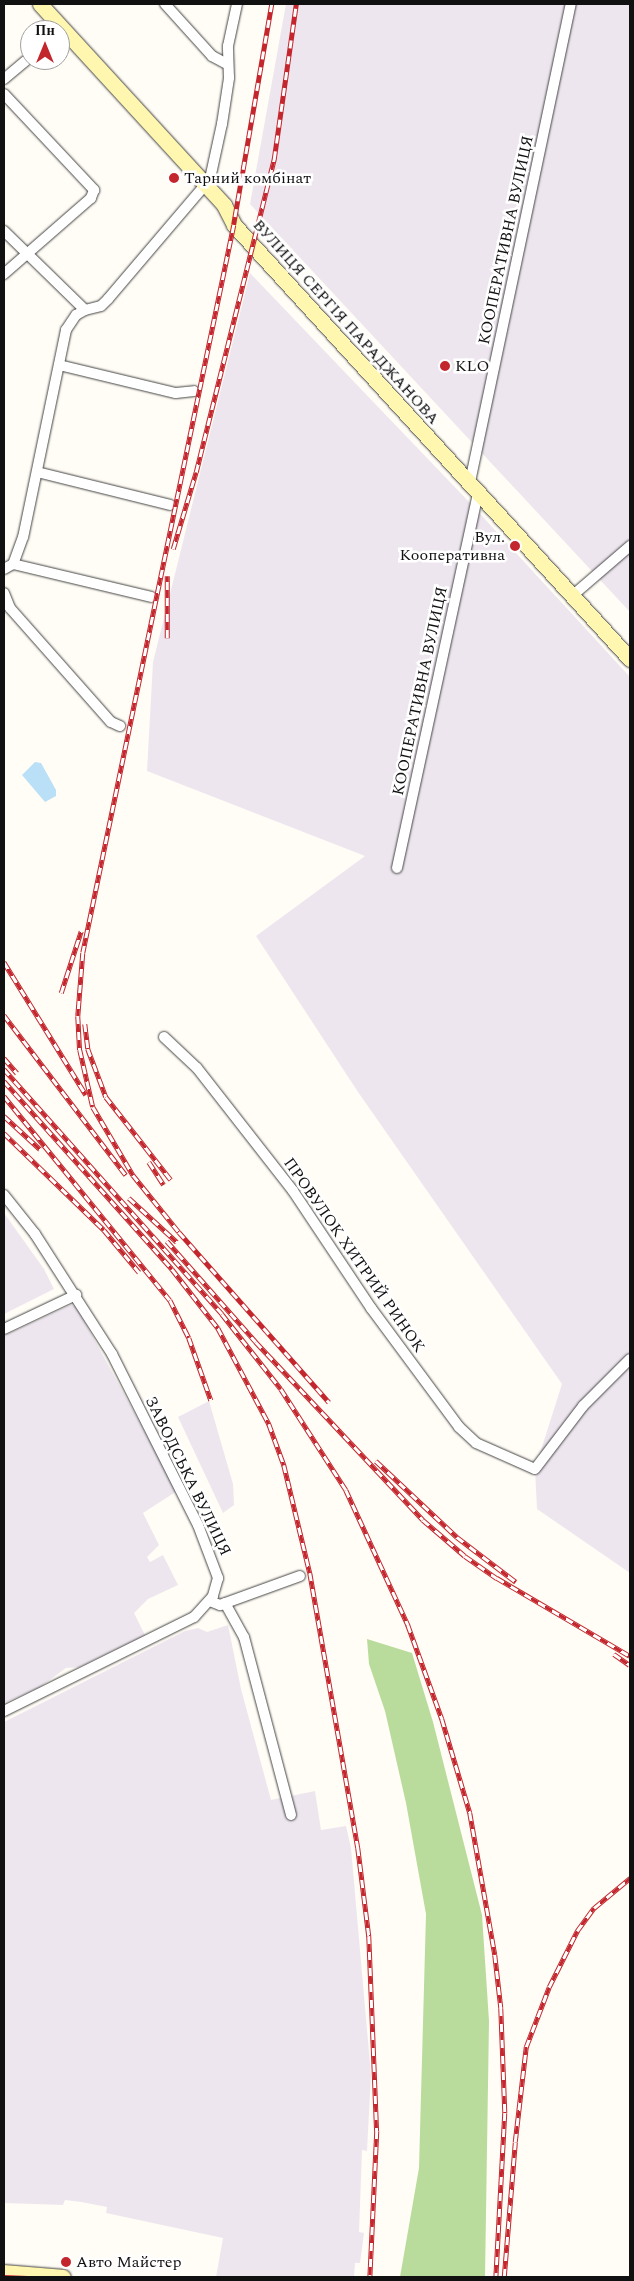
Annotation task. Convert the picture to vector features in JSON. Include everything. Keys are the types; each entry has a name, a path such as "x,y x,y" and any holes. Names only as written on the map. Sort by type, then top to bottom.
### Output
{"main road":[{"name":"ВУЛИЦЯ СЕРГІЯ ПАРАДЖАНОВА","path":"40,4 53,20"},
{"name":"ВУЛИЦЯ СЕРГІЯ ПАРАДЖАНОВА","path":"70,40 224,205 240,231 630,659"},
{"path":"4,2272 62,2277"}],"street":[{"path":"164,4 212,56 227,64"},
{"path":"151,597 8,566 23,538 69,323 85,310 101,306 108,299 206,186 222,124 229,78 227,64 237,4"},
{"name":"КООПЕРАТИВНА ВУЛИЦЯ","path":"397,868 571,4"},
{"path":"4,79 20,65"},
{"path":"4,94 94,190 91,198 4,274"},
{"path":"4,231 26,255 85,310"},
{"path":"59,365 176,393 194,391"},
{"path":"37,472 170,505"},
{"path":"572,596 630,546"},
{"path":"4,593 10,608 110,722 120,726"},
{"name":"ПРОВУЛОК ХИТРИЙ РИНОК","path":"164,1037 197,1068 293,1191 371,1308 459,1426 476,1443 535,1469 583,1406 630,1359"},
{"name":"ЗАВОДСЬКА ВУЛИЦЯ","path":"4,1195 35,1234 76,1295 112,1354 198,1525 218,1574 217,1586 210,1601 194,1617 4,1711"},
{"path":"4,1329 76,1295"},
{"path":"210,1601 225,1603 300,1576"},
{"path":"225,1603 244,1637 291,1815"}],"shaded area":[{"path":"286,4 630,4 630,612 250,204"},
{"path":"250,273 471,504 630,677 630,1573 537,1509 535,1469 562,1384 358,1092 256,936 365,856 147,771 153,662"},
{"path":"4,1213 44,1269 54,1289 4,1314"},
{"path":"70,1305 76,1306 177,1491 143,1513 159,1545 147,1557 150,1562 163,1555 178,1585 148,1599 134,1613 145,1635 79,1667 66,1668 40,1687 4,1703 4,1336"},
{"path":"209,1401 233,1484 234,1505 223,1513 178,1417"},
{"path":"228,1625 241,1689 271,1800 315,1791 321,1830 346,1826 351,1848 371,2075 367,2151 362,2150 359,2232 364,2233 360,2263 355,2263 354,2277 216,2277 223,2238 106,2213 107,2207 81,2202 65,2200 63,2205 4,2203 4,1722 185,1631 198,1628 207,1632"}],"green space":[{"path":"367,1639 412,1653 433,1722 482,1915 489,2021 485,2277 400,2277 419,2168 426,1914 406,1803 385,1711 369,1664"}],"water":[{"path":"35,762 41,763 56,790 56,796 45,802 22,775"}],"tram line":[{"path":"4,2275 50,2277"}],"railway":[{"path":"272,4 234,225 83,953 78,1016 80,1050 93,1107 133,1175 179,1232 329,1402"},
{"path":"173,549 196,472 274,159 296,4"},
{"path":"167,576 167,638"},
{"path":"61,993 81,931"},
{"path":"4,962 86,1095"},
{"path":"4,1015 126,1175"},
{"path":"85,1024 88,1049 106,1097 171,1180"},
{"path":"4,1058 17,1073"},
{"path":"4,1069 222,1314 281,1389 346,1490 408,1625 442,1719 470,1813 495,1955 501,2008 505,2113 496,2277"},
{"path":"4,1081 172,1269 218,1328 269,1424 284,1465 310,1573 358,1848 369,1936 377,2131 370,2277"},
{"path":"4,1096 170,1300 189,1338 211,1400"},
{"path":"4,1116 40,1149"},
{"path":"4,1133 104,1230 139,1272"},
{"path":"149,1162 164,1185"},
{"path":"129,1198 177,1242"},
{"path":"167,1241 256,1342 423,1520 465,1556 497,1578 630,1656"},
{"path":"376,1461 457,1537 516,1582"},
{"path":"614,1654 630,1665"},
{"path":"504,2277 515,2142 526,2047 549,1987 577,1931 594,1908 630,1878"}],"place":[{"name":"Тарний комбінат","path":"174,178"},
{"name":"KLO","path":"445,366"},
{"name":"Вул. Кооперативна","path":"515,546"},
{"name":"Авто Майстер","path":"66,2262"}]}
